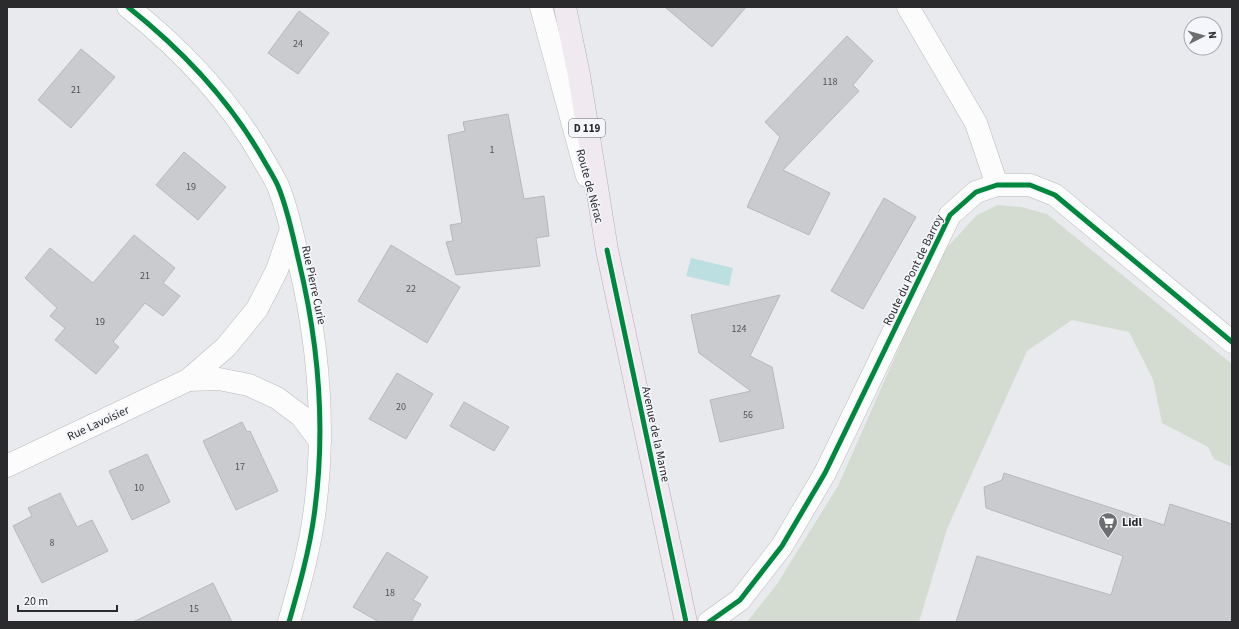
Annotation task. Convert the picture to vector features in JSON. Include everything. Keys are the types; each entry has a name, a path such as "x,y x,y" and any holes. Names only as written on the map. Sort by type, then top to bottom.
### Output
{"main road":[{"name":"Avenue de la Marne","path":"565,7 579,76 607,250 686,622"}],"street":[{"name":"Rue Pierre Curie","path":"128,7 173,46 217,90 243,126 278,186 291,229 312,320 318,377 320,440 314,516 301,580 288,622"},
{"name":"Route de Nérac","path":"541,7 607,250"},
{"path":"908,7 976,122 997,185"},
{"name":"Route du Pont de Barroy","path":"709,622 740,600 782,546 825,473 950,215 976,192 997,185 1030,185 1055,195 1232,342"},
{"name":"Rue Lavoisier","path":"7,466 188,380 226,348 257,309 277,270 291,229"},
{"name":"Rue Lavoisier","path":"188,380 219,379 249,385 277,398 301,416 320,440"}],"shaded area":[{"path":"997,205 1021,207 1047,214 1232,364 1232,467 1214,459 1208,447 1162,423 1153,379 1129,332 1072,320 1027,351 947,529 919,622 747,622 777,584 838,486 940,255 977,215"}],"water":[{"path":"691,258 733,268 729,286 686,276"}],"building":[{"path":"665,7 746,7 712,47"},
{"path":"299,11 329,33 298,74 268,53"},
{"path":"847,36 873,61 853,85 859,91 783,170 830,193 809,235 747,207 780,137 765,122"},
{"path":"81,49 115,77 71,128 38,100"},
{"path":"508,114 524,199 544,196 549,236 536,238 540,266 456,275 446,242 453,241 450,225 462,223 448,135 465,131 463,122"},
{"path":"184,152 226,187 198,220 156,185"},
{"path":"884,198 916,217 863,309 831,291"},
{"path":"134,235 175,268 163,283 180,296 163,316 145,303 113,342 119,347 96,374 55,340 65,328 50,316 57,308 25,278 50,248 93,283"},
{"path":"391,245 460,287 427,343 358,301"},
{"path":"780,295 750,356 772,367 784,428 720,442 710,400 751,391 699,353 691,315"},
{"path":"397,373 433,394 406,439 369,419"},
{"path":"464,402 509,427 494,451 450,426"},
{"path":"242,422 247,432 250,431 278,491 236,510 203,441"},
{"path":"147,454 170,502 132,520 109,471"},
{"name":"Lidl","path":"1004,473 1164,525 1170,504 1232,524 1232,622 956,622 977,556 1111,595 1123,556 986,508 984,487 1002,480"},
{"path":"60,493 77,527 92,520 108,551 42,583 13,526 32,516 28,508"},
{"path":"387,552 428,577 413,600 421,604 411,622 379,622 353,607"},
{"path":"213,583 232,622 133,622"}],"cycle path":[{"path":"128,7 167,40 220,96 250,137 276,183 285,204 306,293 316,356 320,420 320,452 314,516 307,556 289,622"},
{"path":"709,622 740,600 782,546 825,473 950,215 976,192 997,185 1030,185 1055,195 1232,342"},
{"path":"607,250 686,622"}],"place":[{"name":"Lidl","path":"1108,539"}]}
